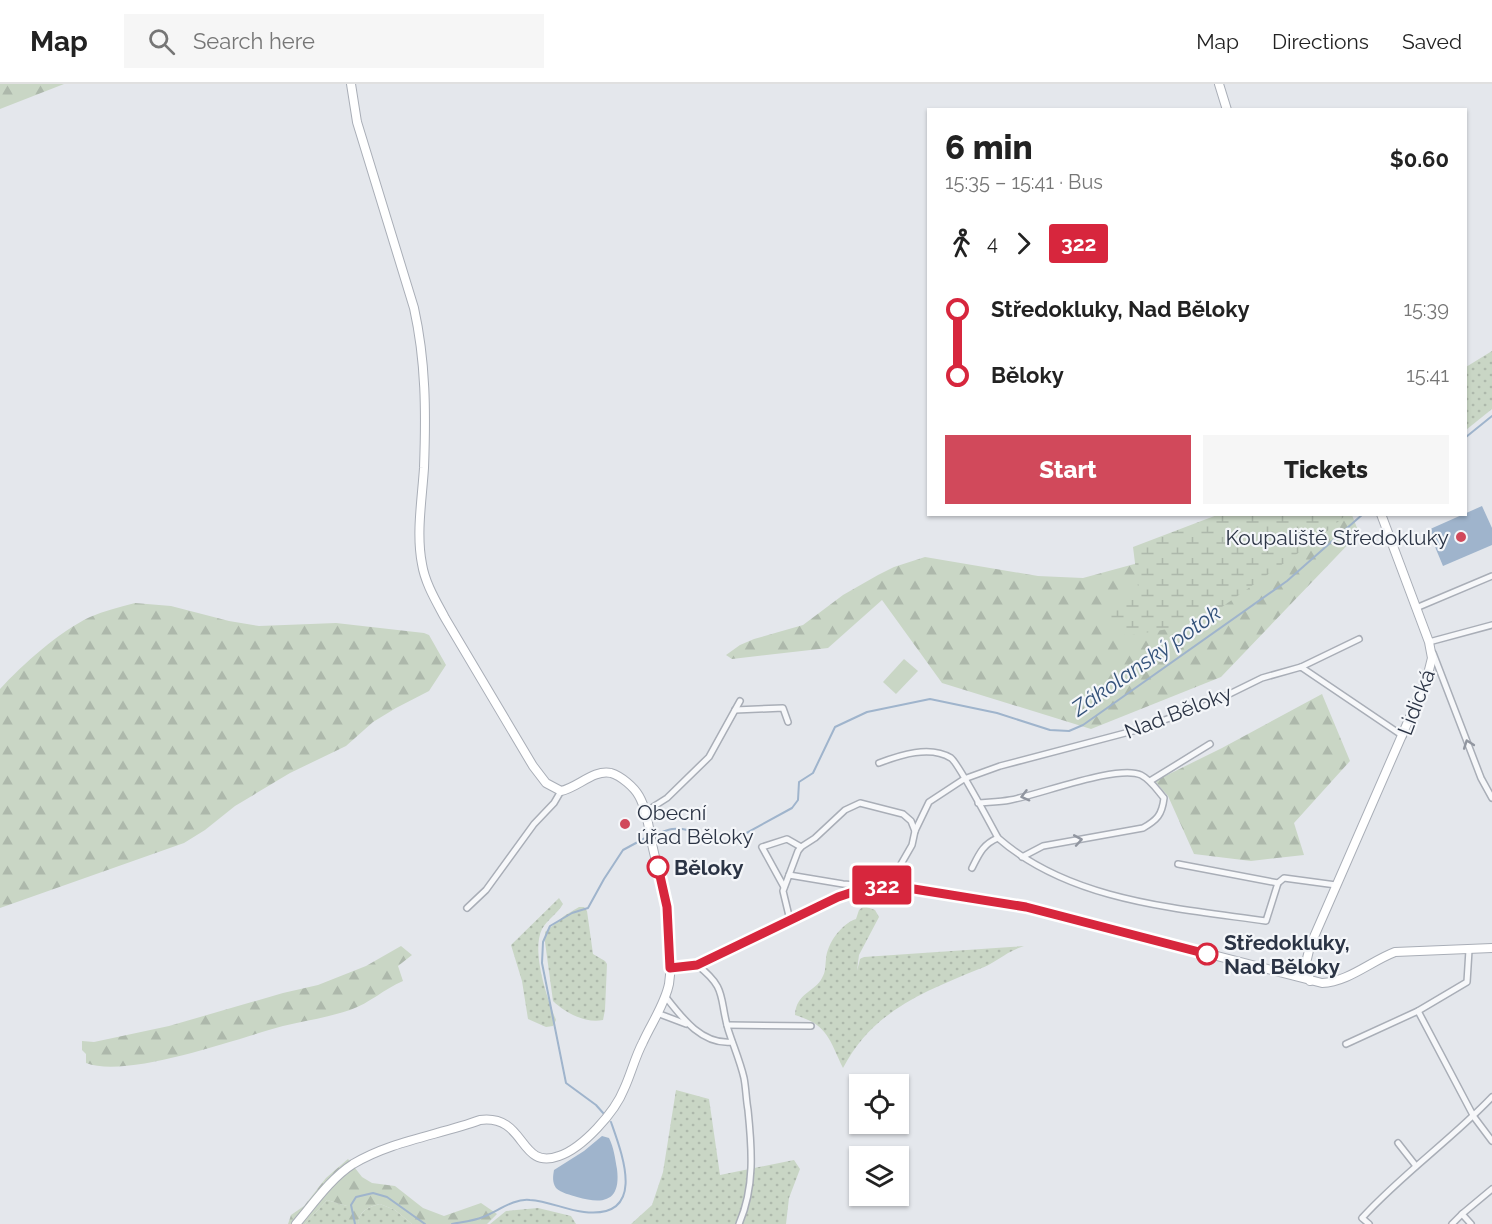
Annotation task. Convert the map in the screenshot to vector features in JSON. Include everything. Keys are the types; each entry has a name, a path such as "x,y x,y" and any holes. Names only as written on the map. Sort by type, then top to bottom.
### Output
{"street":[{"path":"351,84 357,122 414,308 421,338 426,415 420,540 424,572 433,595 533,766 546,783 561,791"},
{"path":"1219,84 1226,108"},
{"name":"Lidická","path":"1310,981 1306,970 1306,956 1403,736 1430,670 1432,658 1429,642 1382,516"},
{"path":"1416,608 1492,576"},
{"path":"1492,625 1429,642 1480,778 1492,798"},
{"name":"Nad Běloky","path":"889,885 912,845 915,831 930,802 964,779 1000,766 1133,731 1207,705 1262,678 1301,667 1359,639"},
{"path":"1301,667 1403,736"},
{"path":"645,812 666,798 709,757 740,701"},
{"path":"735,710 783,708 788,722"},
{"name":"Nad Běloky","path":"978,803 1011,800 1090,779 1127,772 1140,774 1150,781 1210,744"},
{"path":"879,762 906,753 936,753 952,759 998,838 1048,873 1118,896 1178,908 1266,921 1278,883 1284,878 1336,885"},
{"path":"296,1224 331,1184 354,1164 377,1152 480,1120 492,1119 505,1123 513,1130 531,1154 540,1158 558,1157 572,1150 608,1116 624,1092 641,1046 665,996 670,968 667,907 645,812 635,791 612,774 601,773 561,791 486,890 466,908"},
{"path":"1023,857 1043,846 1143,828 1157,820 1163,810 1164,798 1150,781"},
{"path":"790,920 784,887 801,847 815,838 845,810 860,803 903,814 911,821 915,831"},
{"path":"972,868 981,848 998,838"},
{"path":"784,887 762,847 788,839 801,847"},
{"path":"1178,864 1278,883"},
{"path":"789,875 843,884 889,885 1026,907 1310,981 1332,983 1380,957 1395,952 1492,948"},
{"path":"670,968 697,965 838,897 871,886"},
{"path":"1346,1044 1418,1011 1467,982 1469,950"},
{"path":"697,965 714,978 723,1000 727,1025 744,1078 752,1173 746,1209 739,1224"},
{"path":"665,996 687,1024"},
{"path":"1418,1011 1474,1117 1492,1141"},
{"path":"657,1013 687,1024 719,1044 732,1042"},
{"path":"727,1025 812,1026"},
{"path":"1369,1224 1362,1218 1385,1192 1474,1117 1492,1097"},
{"path":"1398,1143 1416,1166"},
{"path":"1452,1224 1492,1189"},
{"path":"1462,1214 1471,1224"}],"green space":[{"path":"0,84 64,84 0,109"},
{"path":"1492,351 1492,409 1467,429 1467,366"},
{"path":"1214,516 1345,516 1318,539 1198,624 1126,636 1101,617 1138,587 1133,547"},
{"path":"1310,516 1352,516 1359,533 1221,677 1091,729 942,683 882,600 828,648 732,659 726,655 754,639 803,625 843,595 878,575 925,557 1038,576 1083,578"},
{"path":"135,603 171,606 259,626 336,623 424,633 429,635 446,665 429,691 373,722 346,746 290,773 235,806 205,830 184,843 0,908 0,689 30,659 78,623 106,611"},
{"path":"904,659 918,671 896,694 883,682"},
{"path":"1322,694 1350,761 1294,823 1304,855 1251,861 1194,854 1168,796 1155,781"},
{"path":"559,898 563,904 544,926 539,938 541,975 556,1020 553,1026 546,1027 528,1019 522,981 511,945"},
{"path":"864,906 875,910 879,917 859,955 857,971 860,959 864,957 1024,946 985,967 919,995 901,1006 869,1032 855,1048 843,1068 826,1034 814,1023 795,1015 802,997 819,983 823,976 827,953 832,941 845,925 856,919 859,910"},
{"path":"579,907 584,907 587,911 593,954 607,964 603,1020 596,1021 576,1016 553,1001 545,932"},
{"path":"401,946 412,955 398,966 403,981 350,1010 155,1061 128,1066 86,1063 82,1041 94,1042 169,1026 318,985 366,966"},
{"path":"676,1090 709,1099 720,1175 794,1160 800,1169 789,1198 786,1224 631,1224 652,1205 663,1172"},
{"path":"348,1159 362,1177 372,1183 395,1186 423,1208 444,1216 481,1203 497,1214 487,1224 412,1224 395,1210 380,1204 365,1210 358,1224 347,1224 347,1206 327,1200 305,1224 288,1224 291,1215 304,1206 326,1178"},
{"path":"327,1200 347,1206 347,1224 305,1224"},
{"path":"380,1204 395,1210 412,1224 358,1224 365,1210"},
{"path":"538,1208 571,1216 576,1224 490,1224 506,1211"}],"water":[{"name":"Koupaliště Středokluky","path":"1482,506 1492,528 1492,545 1443,566 1428,530 1460,516 1467,516 1467,513"},
{"path":"602,1136 609,1138 615,1157 618,1180 613,1194 603,1200 595,1200 569,1195 556,1188 553,1181 554,1170 584,1151"}],"waterway":[{"name":"Zákolanský potok","path":"1467,436 1492,416"},
{"name":"Zákolanský potok","path":"653,835 670,829 679,829 730,842 792,808 798,800 799,782 813,773 835,727 867,712 930,699 997,713 1050,730 1069,731 1083,725 1287,581 1361,516"},
{"name":"Zákolanský potok","path":"604,1114 596,1105 566,1083 542,963 543,942 550,926 572,913 588,908 623,850 647,837"},
{"name":"Zákolanský potok","path":"452,1224 479,1218 524,1200 544,1202 584,1212 604,1212 616,1206 623,1196 626,1182 621,1151 611,1122"},
{"name":"Zákolanský potok","path":"355,1224 351,1205 356,1197 373,1193 387,1197 425,1224"}],"bus line":[{"name":"322","path":"658,867 667,907 670,968 697,965 838,897 871,886 889,885 1026,907 1207,954"}],"place":[{"name":"Koupaliště Středokluky","path":"1461,537"},
{"name":"Obecní úřad Běloky","path":"625,824"},
{"name":"Běloky","path":"658,867"},
{"name":"Středokluky, Nad Běloky","path":"1207,954"}]}
